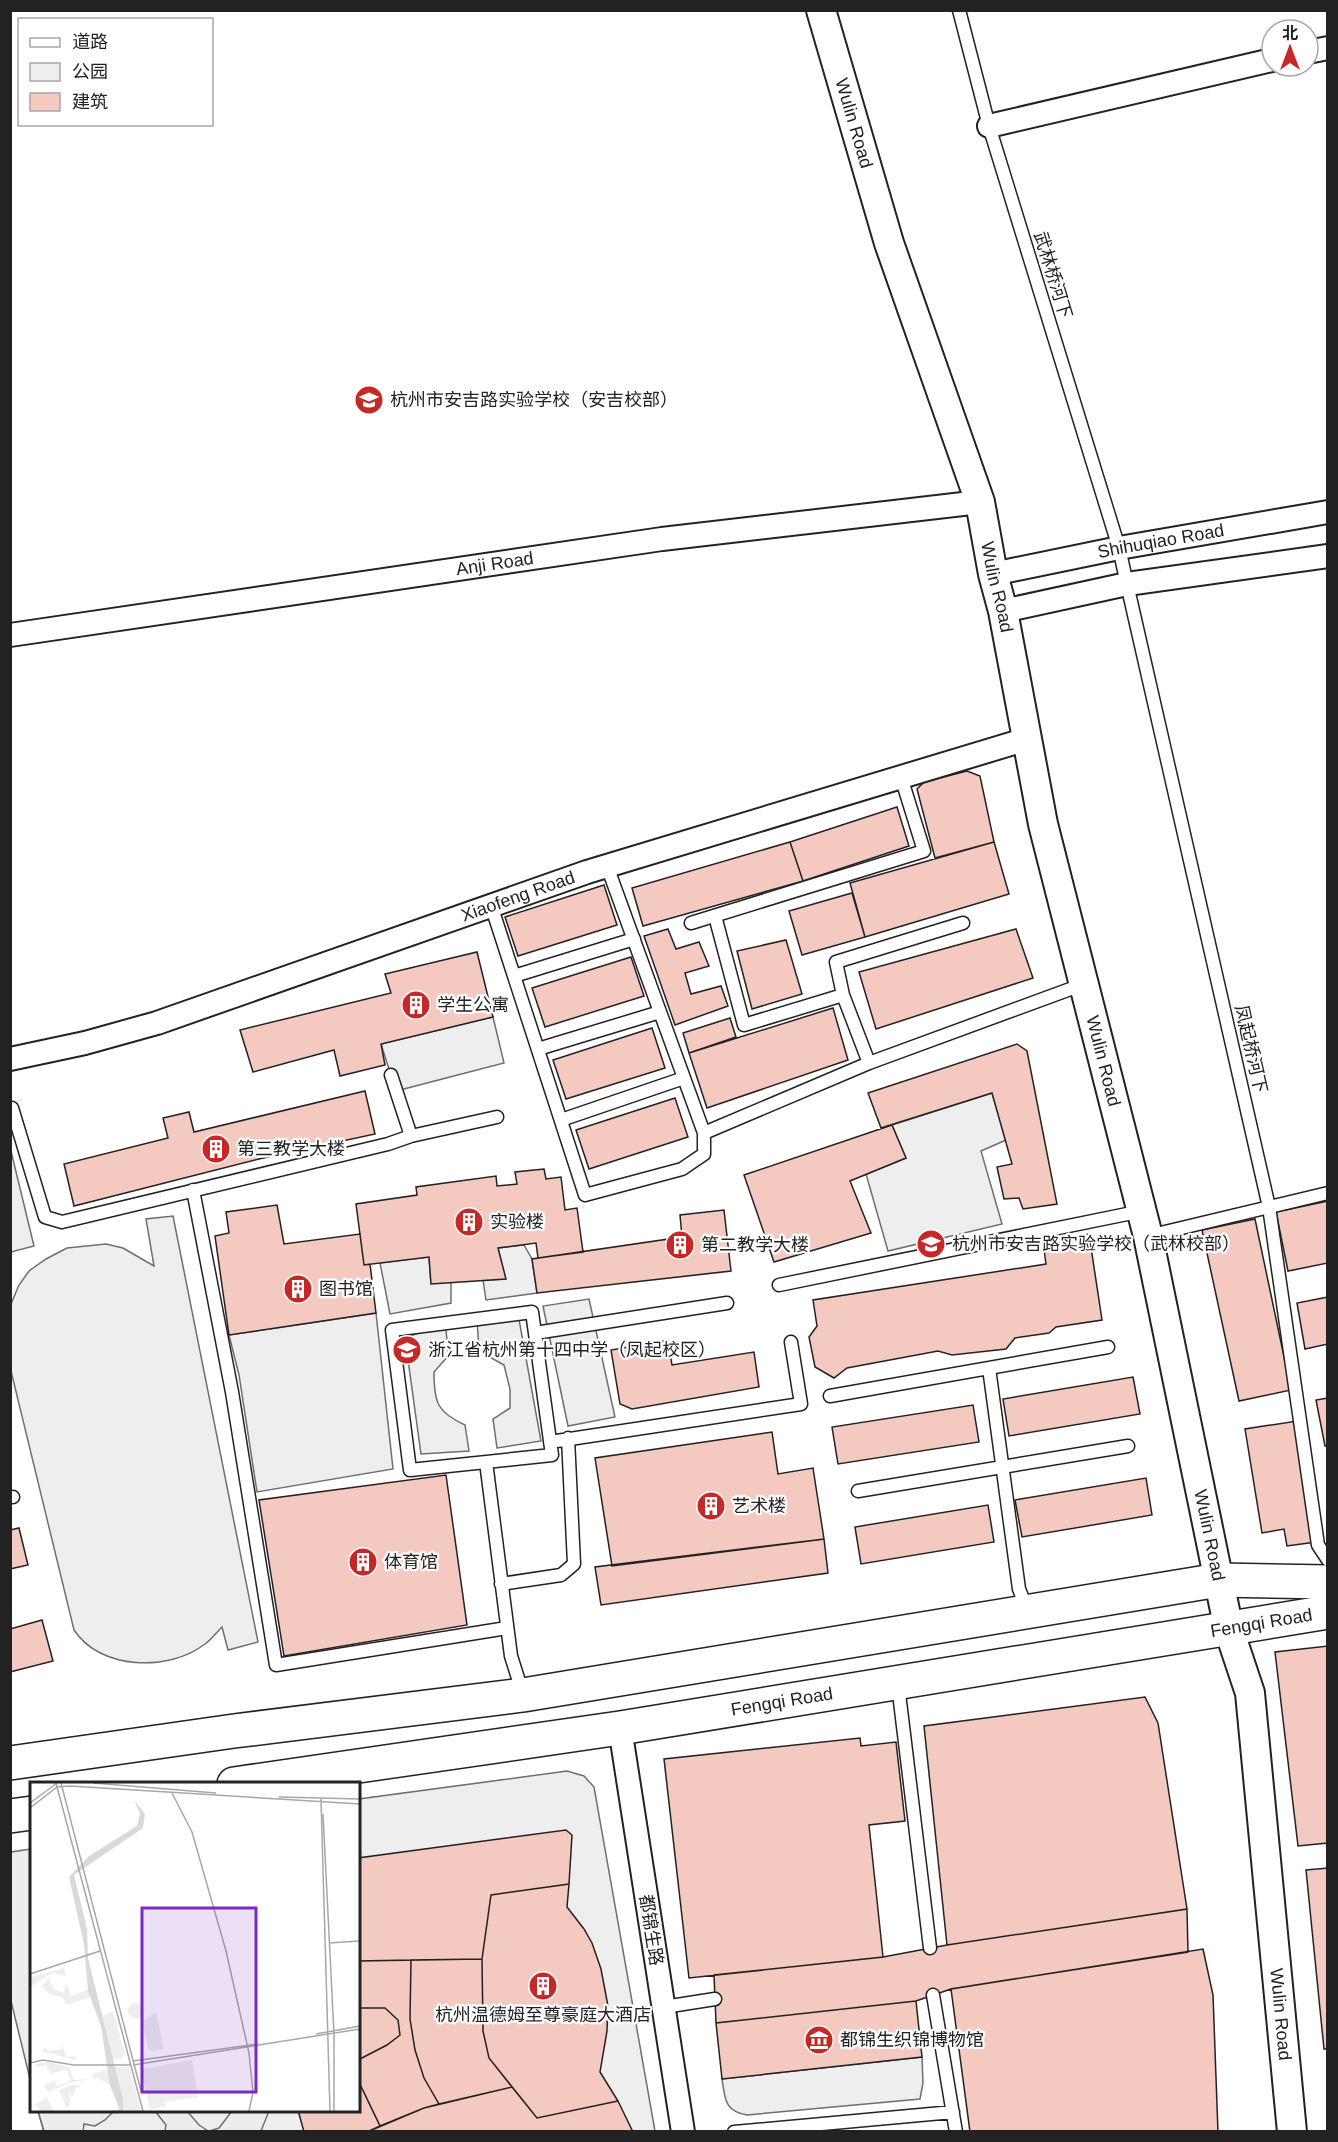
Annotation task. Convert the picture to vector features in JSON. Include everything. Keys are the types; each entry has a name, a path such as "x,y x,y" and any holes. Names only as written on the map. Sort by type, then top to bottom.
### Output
{"main road":[{"path":"10,1763 234,1731 523,1695 1219,1580 1328,1582"},
{"name":"Fengqi Road","path":"248,1782 620,1728 1328,1612"},
{"path":"10,1816 30,1813"}],"street":[{"name":"Wulin Road","path":"821,10 889,243 980,502 1043,824 1145,1224 1229,1630 1250,1693 1292,2132"},
{"path":"989,126 1260,63"},
{"name":"Anji Road","path":"10,635 662,539 980,502"},
{"name":"Shihuqiao Road","path":"993,574 1119,548 1328,512"},
{"name":"Shihuqiao Road","path":"1003,611 1127,584 1328,556"},
{"name":"Xiaofeng Road","path":"10,1059 85,1043 157,1023 607,866 1027,739"},
{"name":"都锦生路","path":"620,1728 683,2132"}],"lane":[{"name":"武林桥河下","path":"959,10 989,126 1119,548"},
{"name":"凤起桥河下","path":"1119,548 1269,1208 1318,1545 1328,1560"},
{"path":"691,923 924,851 901,777"},
{"path":"491,905 585,1195 682,1169 704,1154 704,1133 607,866"},
{"path":"715,916 744,1025 843,995"},
{"path":"869,1063 843,995 836,962 963,922"},
{"path":"514,976 634,939"},
{"path":"704,1133 869,1063 1084,984"},
{"path":"538,1049 660,1012"},
{"path":"391,1075 411,1136"},
{"path":"561,1120 684,1078"},
{"path":"12,1108 45,1217 62,1221 497,1117"},
{"path":"193,1190 232,1392 276,1665 507,1628"},
{"path":"779,1286 1145,1224 1269,1208 1328,1193"},
{"path":"535,1333 726,1303"},
{"path":"532,1312 535,1333 552,1455 410,1470 392,1330 532,1312"},
{"path":"550,1442 801,1404 791,1342"},
{"path":"830,1395 1108,1347"},
{"path":"989,1368 1019,1589 1028,1611"},
{"path":"501,1584 561,1575 574,1564 568,1438"},
{"path":"858,1491 1128,1446"},
{"path":"486,1462 511,1656 523,1695"},
{"path":"898,1683 930,1948"},
{"path":"933,1995 956,2132"},
{"path":"664,2007 715,1999"},
{"path":"734,2132 953,2112"}],"green space":[{"path":"493,1017 504,1063 396,1091 381,1044"},
{"path":"992,1093 1006,1140 981,1151 1002,1224 888,1251 866,1174 906,1158 892,1125"},
{"path":"11,1151 34,1246 10,1252"},
{"path":"173,1216 258,1642 228,1650 222,1627 207,1642 190,1653 155,1662 136,1662 100,1653 74,1630 11,1371 11,1304 19,1285 29,1271 67,1248 106,1244 123,1248 154,1266 146,1219"},
{"path":"524,1245 532,1259 537,1293 486,1300 483,1280 505,1279 498,1248"},
{"path":"429,1257 431,1283 451,1282 451,1303 390,1314 380,1263"},
{"path":"589,1299 615,1417 568,1426 543,1306"},
{"path":"376,1313 393,1469 257,1492 239,1375 229,1335"},
{"path":"518,1314 541,1441 497,1448 493,1419 510,1408 510,1389 504,1365 479,1351 477,1319"},
{"path":"445,1323 449,1355 434,1372 436,1399 448,1416 465,1425 469,1451 421,1454 405,1338"},
{"path":"567,1771 584,1776 594,1787 655,2131 44,2132 38,2112 360,2112 360,1799"},
{"path":"922,2057 923,2083 920,2099 747,2115 730,2107 725,2098 722,2079"}],"shaded area":[{"path":"30,1849 30,2079 10,1997 11,1852"},
{"path":"39,2112 113,2112 95,2126 84,2124 83,2132 44,2131"},
{"path":"156,2112 188,2112 199,2125 208,2131 165,2131 166,2125"},
{"path":"231,2112 269,2112 261,2131 210,2131 219,2128"}],"building":[{"path":"967,771 980,776 994,842 935,858 917,789 924,782"},
{"path":"897,807 909,846 803,881 790,842"},
{"path":"790,842 803,881 643,926 632,888"},
{"path":"994,842 1009,894 865,937 850,883"},
{"path":"604,885 617,925 518,956 505,917"},
{"path":"852,893 865,937 802,955 789,911"},
{"path":"668,929 676,949 699,942 709,966 685,973 691,994 721,986 728,1006 675,1025 644,936"},
{"path":"1016,929 1033,978 876,1029 859,972"},
{"path":"786,940 802,994 752,1009 737,951"},
{"name":"学生公寓","path":"477,952 493,1017 381,1044 385,1065 340,1076 334,1050 253,1072 240,1030 391,993 385,974"},
{"path":"631,957 644,996 545,1027 532,988"},
{"path":"833,1008 848,1060 707,1108 689,1053"},
{"path":"730,1018 736,1037 689,1053 683,1033"},
{"path":"652,1028 665,1068 566,1099 553,1060"},
{"path":"1017,1044 1027,1051 1057,1204 1023,1209 1019,1198 1004,1199 997,1167 1012,1164 992,1093 881,1128 868,1093"},
{"name":"第三教学大楼","path":"365,1091 375,1134 259,1159 74,1206 64,1164 168,1138 163,1118 189,1112 194,1132"},
{"path":"675,1098 688,1137 589,1169 576,1130"},
{"path":"892,1125 906,1158 850,1181 871,1233 774,1262 744,1175"},
{"name":"实验楼","path":"544,1169 546,1179 561,1177 565,1210 577,1208 583,1252 538,1258 536,1243 498,1248 506,1279 431,1284 429,1257 364,1265 356,1204 417,1195 416,1187 496,1176 497,1186 517,1184 515,1172"},
{"path":"1328,1201 1328,1263 1288,1271 1276,1212"},
{"name":"图书馆","path":"277,1205 284,1244 360,1234 364,1265 370,1264 376,1313 229,1335 215,1236 229,1233 226,1212"},
{"name":"第二教学大楼","path":"724,1210 731,1271 537,1293 532,1259 682,1237 680,1215"},
{"path":"1255,1219 1291,1390 1239,1401 1202,1230"},
{"path":"1089,1234 1102,1320 1056,1327 1049,1333 1015,1338 1006,1349 952,1355 938,1351 847,1368 834,1378 815,1367 809,1337 817,1326 813,1300 1046,1264 1043,1242"},
{"path":"1328,1297 1328,1344 1305,1349 1297,1303"},
{"path":"668,1340 672,1365 754,1352 759,1387 632,1409 620,1404 611,1350"},
{"path":"1133,1377 1140,1414 1009,1436 1003,1399"},
{"path":"1328,1398 1328,1446 1325,1446 1316,1400"},
{"path":"973,1405 979,1442 838,1464 832,1427"},
{"path":"1297,1421 1316,1542 1287,1546 1284,1529 1262,1533 1245,1429"},
{"name":"艺术楼","path":"772,1432 778,1474 813,1468 824,1539 612,1566 595,1458"},
{"name":"体育馆","path":"446,1475 467,1625 284,1656 259,1500"},
{"path":"1146,1478 1152,1515 1022,1537 1015,1500"},
{"path":"988,1505 994,1542 861,1564 855,1527"},
{"path":"19,1528 28,1565 10,1569 10,1530"},
{"path":"824,1539 828,1573 601,1605 595,1567"},
{"path":"42,1620 53,1661 10,1672 10,1629"},
{"path":"1328,1646 1328,1843 1298,1846 1275,1652"},
{"path":"1145,1697 1158,1723 1187,1909 947,1945 924,1726"},
{"path":"860,1738 861,1746 896,1742 905,1821 869,1825 883,1957 689,1978 664,1759"},
{"path":"566,1830 572,1835 569,1884 491,1895 482,1959 360,1961 360,1858"},
{"path":"1328,1868 1328,2049 1324,2049 1306,1870"},
{"name":"杭州温德姆至尊豪庭大酒店","path":"569,1884 567,1907 592,1943 601,1969 608,2006 607,2031 600,2072 618,2101 537,2118 489,2058 483,2031 482,1959 491,1895"},
{"path":"1187,1909 1188,1952 951,1989 916,2001 716,2023 714,1975 883,1957 947,1945"},
{"path":"1203,1949 1213,1995 1218,2132 970,2132 951,1989"},
{"path":"482,1959 483,2031 489,2058 512,2087 439,2104 424,2078 415,2050 410,2019 411,1960"},
{"path":"411,1960 410,2019 415,2050 424,2078 439,2104 380,2126 360,2084 360,2059 387,2045 400,2035 398,2020 385,2008 360,2008 360,1961"},
{"name":"都锦生织锦博物馆","path":"916,2001 922,2057 722,2079 716,2023"},
{"path":"360,2008 385,2008 398,2020 400,2035 387,2045 360,2059"},
{"path":"360,2084 380,2126 367,2132 304,2132 299,2112 360,2112"},
{"path":"512,2087 537,2118 618,2101 633,2132 367,2132 424,2108"}],"place":[{"name":"杭州市安吉路实验学校（安吉校部）","path":"369,400"},
{"name":"学生公寓","path":"416,1005"},
{"name":"第三教学大楼","path":"216,1149"},
{"name":"实验楼","path":"469,1222"},
{"name":"杭州市安吉路实验学校（武林校部）","path":"931,1244"},
{"name":"第二教学大楼","path":"680,1245"},
{"name":"图书馆","path":"298,1289"},
{"name":"浙江省杭州第十四中学（凤起校区）","path":"407,1350"},
{"name":"艺术楼","path":"711,1506"},
{"name":"体育馆","path":"363,1562"},
{"name":"杭州温德姆至尊豪庭大酒店","path":"543,1986"},
{"name":"都锦生织锦博物馆","path":"819,2040"}]}
